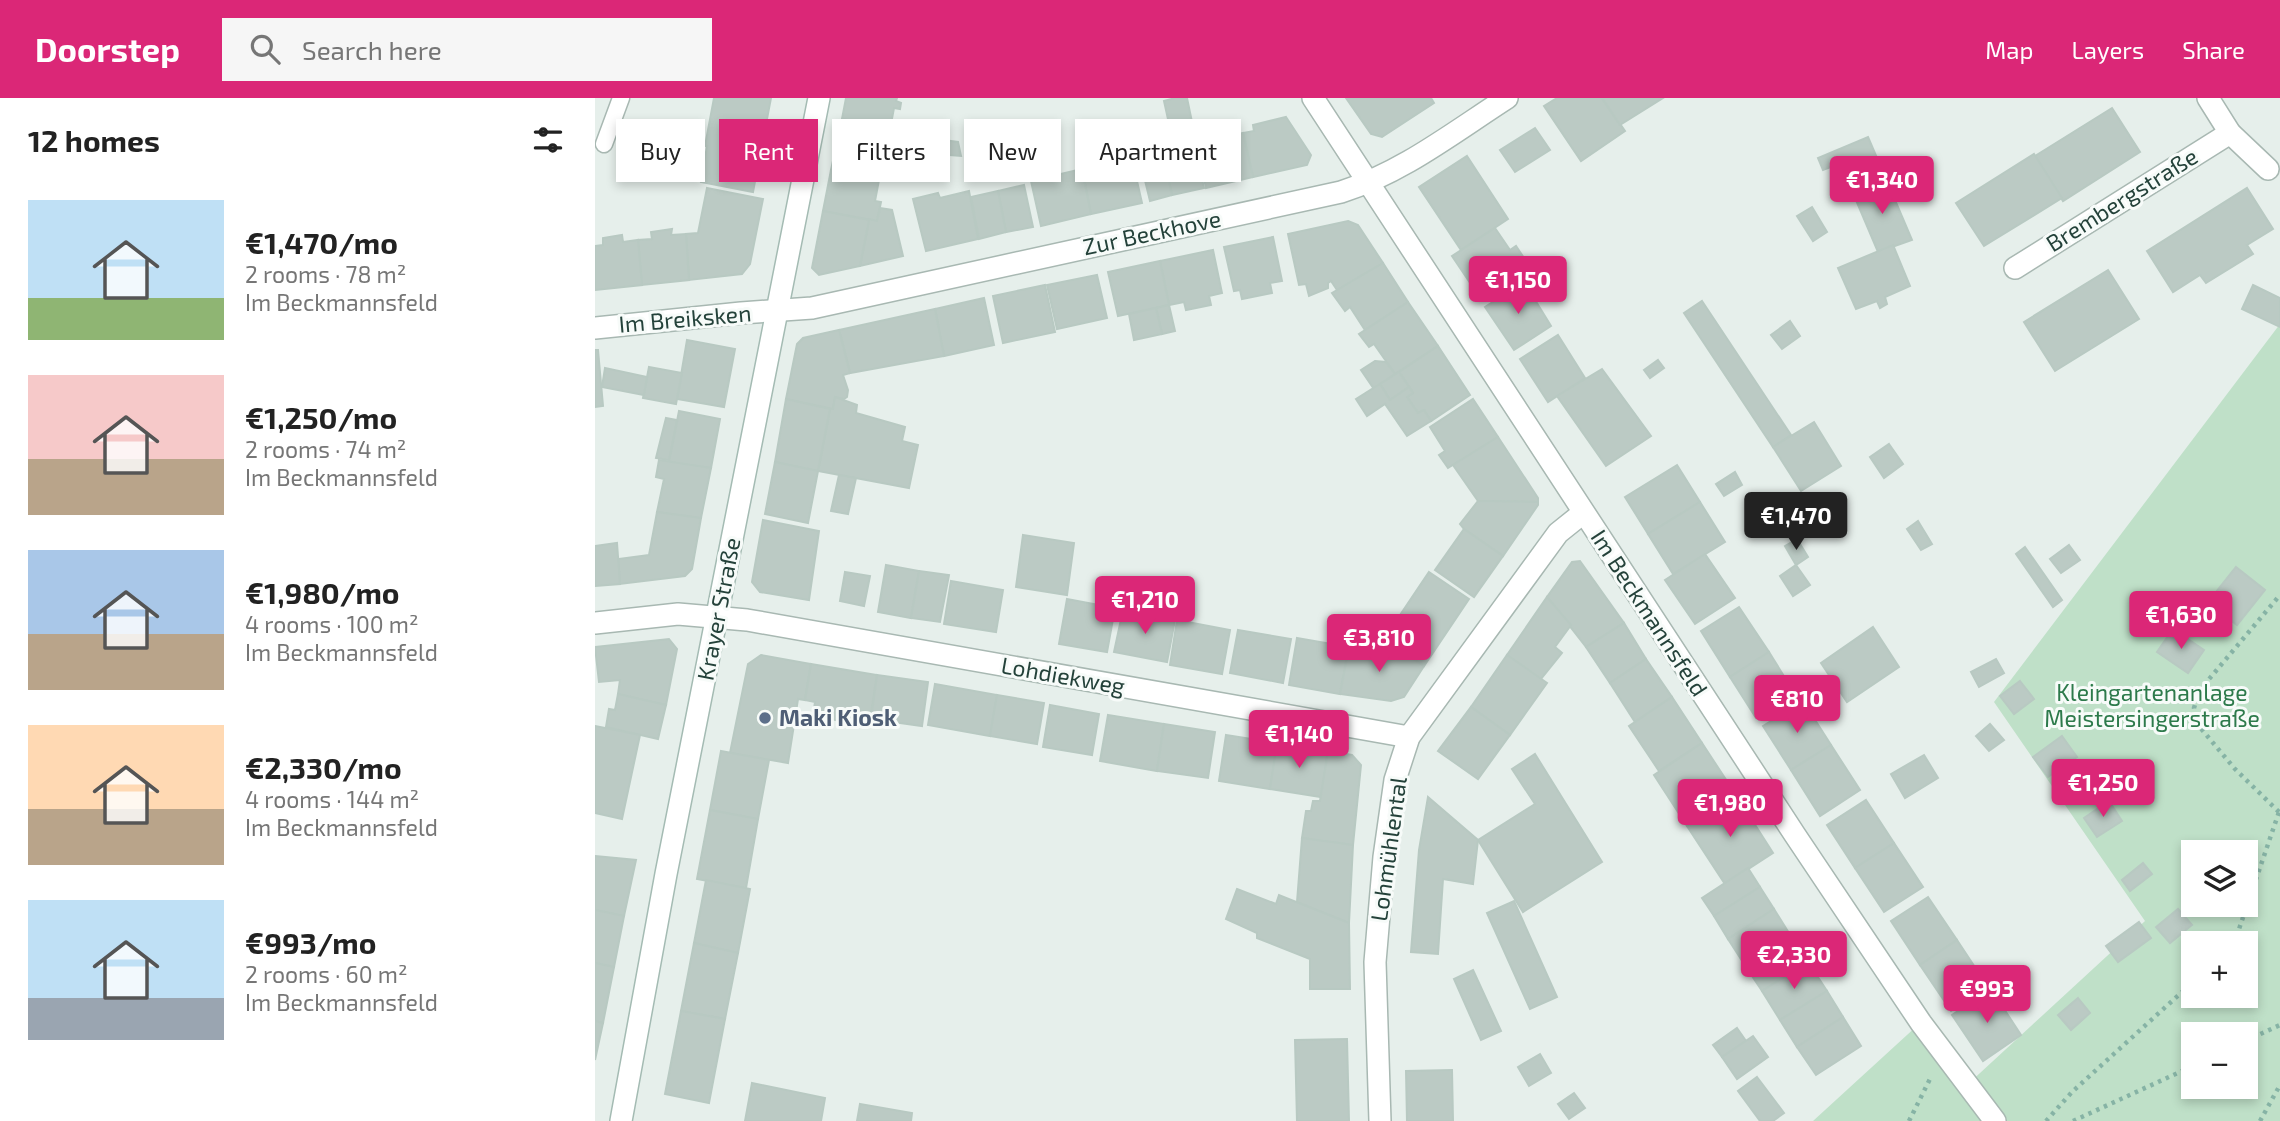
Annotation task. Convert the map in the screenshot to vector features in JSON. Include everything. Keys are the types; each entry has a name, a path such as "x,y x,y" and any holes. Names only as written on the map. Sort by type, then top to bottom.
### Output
{"street":[{"name":"Krayer Straße","path":"621,1121 666,874 819,98"},
{"name":"Im Beckmannsfeld","path":"1313,98 1802,846 1943,1053 1995,1121"},
{"name":"Zur Beckhove","path":"776,312 812,308 1341,192 1390,173 1507,98"},
{"path":"2208,98 2230,133 2274,174"},
{"name":"Brembergstraße","path":"2015,268 2230,133"},
{"name":"Im Breiksken","path":"595,328 776,312"},
{"name":"Lohmühlental","path":"1380,1121 1375,962 1384,856 1395,780 1409,737 1558,533 1583,513"},
{"name":"Lohdiekweg","path":"595,623 678,614 717,616 1409,737"}],"lane":[{"path":"604,144 621,98"}],"path":[{"path":"2238,931 2279,812 2235,769 2198,725 2194,708 2199,691 2280,595"},
{"path":"2046,1121 2072,1092 2181,993"},
{"path":"2258,1035 2280,1025"},
{"path":"1909,1121 1943,1053"},
{"path":"2073,1121 2181,1072"},
{"path":"2260,1121 2280,1085"}],"green space":[{"name":"Kleingartenanlage Meistersingerstraße","path":"2280,324 2280,1121 1813,1121 1919,1024 1967,1085 2145,921 1994,702"}],"building":[{"path":"714,98 771,98 767,119 719,119 719,182 755,182 753,192 701,182 705,182 705,146"},
{"path":"846,98 897,98 896,101 901,103 900,109 894,108 892,119 842,119"},
{"path":"1187,98 1191,119 1168,119 1164,101"},
{"path":"1346,98 1431,98 1434,103 1382,137 1371,134"},
{"path":"1557,98 1602,98 1625,131 1581,161 1544,106"},
{"path":"1602,98 1663,98 1620,125"},
{"path":"2112,108 2140,152 2063,201 2035,156"},
{"path":"1286,117 1311,155 1307,165 1253,177 1243,133 1254,131 1253,125"},
{"path":"1535,128 1550,150 1515,172 1500,150"},
{"path":"1241,133 1253,177 1241,180"},
{"path":"1868,137 1886,179 1853,193 1841,163 1823,170 1818,158"},
{"path":"950,141 958,142 961,156 950,155"},
{"path":"2034,154 2062,198 1984,246 1956,203"},
{"path":"1467,156 1508,219 1461,250 1419,187"},
{"path":"831,170 832,182 879,182 875,201 881,202 877,221 823,211"},
{"path":"1075,171 1075,182 1085,182 1091,214 1041,226 1031,182 1061,182 1061,174"},
{"path":"1886,179 1912,240 1878,252 1853,193"},
{"path":"1085,182 1137,182 1142,203 1091,214"},
{"path":"1145,182 1169,182 1172,195 1150,201"},
{"path":"1169,182 1203,182 1204,188 1172,195"},
{"path":"1205,182 1232,182 1206,188"},
{"path":"1024,185 1033,227 1006,232 998,191"},
{"path":"707,188 763,199 750,264 742,274 689,280 686,234 698,233"},
{"path":"2247,188 2273,229 2247,245 2253,254 2206,283 2200,275 2173,292 2147,251"},
{"path":"969,191 978,239 926,251 913,199 938,193 940,198"},
{"path":"998,191 1006,232 979,239 971,197"},
{"path":"1812,207 1827,232 1813,241 1797,216"},
{"path":"880,208 892,210 903,256 860,266 869,219 877,221"},
{"path":"823,211 869,220 860,266 819,275 812,268"},
{"path":"1348,221 1358,225 1383,263 1337,290 1331,281 1328,288 1309,296 1306,284 1299,285 1288,234"},
{"path":"1495,228 1510,250 1516,246 1528,264 1479,296 1452,256"},
{"path":"672,229 671,235 686,234 689,280 642,285 638,240 652,239 651,232"},
{"path":"622,235 623,242 638,240 642,285 595,290 595,246 603,245 603,238"},
{"path":"1273,237 1282,281 1270,283 1272,293 1242,299 1240,290 1234,291 1224,247"},
{"path":"1893,245 1910,286 1885,297 1887,304 1880,308 1877,301 1856,309 1838,268"},
{"path":"1213,250 1222,293 1209,296 1211,305 1186,310 1184,302 1169,305 1160,261"},
{"path":"1160,261 1169,305 1118,316 1108,272"},
{"path":"1383,263 1408,302 1365,330 1350,307 1345,311 1332,293"},
{"path":"2108,270 2139,319 2055,371 2024,322"},
{"path":"1097,275 1107,318 1057,329 1047,285"},
{"path":"1524,282 1551,326 1514,350 1485,307"},
{"path":"1045,285 1055,332 1003,343 993,296"},
{"path":"2253,285 2280,298 2280,327 2242,309"},
{"path":"984,298 994,345 944,356 935,309"},
{"path":"1702,301 1791,435 1773,447 1684,313"},
{"path":"1408,302 1438,346 1395,374 1374,344 1369,347 1359,334"},
{"path":"1169,305 1175,331 1162,334 1156,308"},
{"path":"1156,308 1162,334 1134,340 1129,314"},
{"path":"935,309 944,356 850,373 839,330"},
{"path":"1790,321 1800,336 1782,349 1771,335"},
{"path":"839,330 850,373 843,375 848,390 847,397 835,397 833,409 786,399 797,344 803,338"},
{"path":"1558,335 1585,378 1548,402 1520,359"},
{"path":"687,340 735,349 724,407 677,399"},
{"path":"1438,346 1470,395 1431,421 1424,410 1418,413 1407,397 1413,393 1399,372"},
{"path":"595,350 598,350 603,406 595,407"},
{"path":"1658,360 1664,368 1650,378 1644,370"},
{"path":"1375,361 1386,362 1395,374 1374,389 1361,370"},
{"path":"649,367 682,373 676,404 643,398"},
{"path":"605,368 647,377 644,395 602,387"},
{"path":"1602,369 1651,436 1606,466 1557,396"},
{"path":"1399,372 1409,387 1390,400 1380,384"},
{"path":"1380,384 1390,400 1409,387 1413,393 1407,397 1418,413 1424,410 1431,421 1407,436 1385,404 1367,416 1356,399"},
{"path":"835,397 857,405 856,413 905,427 902,441 918,445 909,488 818,471 830,409 833,409"},
{"path":"786,399 830,409 818,471 775,462"},
{"path":"1473,399 1498,437 1448,468 1439,455 1445,451 1430,427"},
{"path":"679,411 720,419 711,468 669,462"},
{"path":"666,418 677,420 669,460 656,458"},
{"path":"1814,422 1841,466 1801,491 1773,447"},
{"path":"1498,437 1538,502 1478,501 1453,465"},
{"path":"1889,444 1903,464 1884,478 1870,457"},
{"path":"659,460 711,468 701,518 657,512 664,479 656,477"},
{"path":"775,462 818,471 808,523 765,514"},
{"path":"1677,465 1700,502 1648,534 1625,497"},
{"path":"1735,472 1742,485 1724,496 1716,484"},
{"path":"839,475 856,478 848,514 831,511"},
{"path":"1478,501 1538,502 1503,556 1460,524"},
{"path":"1700,502 1725,542 1673,574 1648,534"},
{"path":"657,512 701,518 692,569 685,576 620,584 618,559 649,555"},
{"path":"763,520 819,531 809,600 760,592 752,582"},
{"path":"1918,521 1932,544 1921,550 1907,529"},
{"path":"1464,529 1503,556 1474,597 1435,570"},
{"path":"1023,535 1074,543 1067,595 1016,587"},
{"path":"1797,539 1808,557 1796,565 1785,546"},
{"path":"617,543 620,584 595,586 595,546"},
{"path":"2069,545 2080,560 2061,573 2050,559"},
{"path":"2025,547 2062,600 2053,607 2016,554"},
{"path":"1705,554 1735,598 1695,624 1665,580"},
{"path":"1580,561 1624,623 1586,647 1547,597 1572,562"},
{"path":"886,565 919,571 911,618 878,612"},
{"path":"1796,565 1810,585 1793,596 1780,576"},
{"path":"2236,567 2265,590 2237,625 2208,602"},
{"path":"919,571 949,575 940,622 911,618"},
{"path":"845,572 870,576 864,606 840,601"},
{"path":"1429,572 1469,599 1424,666 1384,639"},
{"path":"951,581 1003,590 996,632 944,624"},
{"path":"1547,597 1571,625 1555,647 1562,653 1541,679 1507,655"},
{"path":"1067,599 1115,608 1107,652 1059,644"},
{"path":"1739,607 1769,652 1730,677 1701,631"},
{"path":"1123,610 1175,620 1167,662 1114,652"},
{"path":"1177,620 1230,630 1222,674 1170,665"},
{"path":"1624,623 1646,659 1610,683 1586,647"},
{"path":"1873,627 1899,667 1847,702 1821,663"},
{"path":"2173,629 2204,650 2188,673 2157,652"},
{"path":"1238,630 1291,639 1283,683 1230,673"},
{"path":"1297,638 1349,647 1340,694 1289,685"},
{"path":"669,639 677,649 666,705 618,694 620,680 599,682 595,647"},
{"path":"1393,646 1424,666 1404,697 1391,701 1340,694 1349,647 1388,653"},
{"path":"1769,652 1795,694 1756,718 1730,677"},
{"path":"761,655 811,664 805,700 798,699 788,763 730,753 748,664"},
{"path":"1507,655 1547,683 1510,735 1471,707"},
{"path":"1646,659 1672,697 1635,722 1610,683"},
{"path":"1996,659 2004,673 1979,687 1971,672"},
{"path":"811,664 877,675 869,726 813,716 815,702 805,700"},
{"path":"877,675 928,682 922,726 871,719"},
{"path":"2020,681 2034,699 2014,714 2000,696"},
{"path":"935,684 997,695 990,736 928,725"},
{"path":"618,694 666,705 658,739 606,727 609,709 615,710"},
{"path":"997,695 1044,703 1037,744 990,736"},
{"path":"1672,697 1702,743 1659,771 1629,726"},
{"path":"1803,701 1831,745 1791,770 1763,726"},
{"path":"1050,705 1099,714 1092,755 1043,747"},
{"path":"1471,707 1510,735 1478,779 1438,751"},
{"path":"1108,715 1164,724 1157,771 1100,761"},
{"path":"1164,724 1215,732 1208,778 1157,771"},
{"path":"1990,724 2004,740 1989,751 1976,736"},
{"path":"595,726 640,735 622,819 595,813"},
{"path":"1226,735 1277,743 1270,789 1219,781"},
{"path":"2062,736 2077,757 2048,777 2033,757"},
{"path":"1277,743 1328,751 1321,797 1270,789"},
{"path":"1702,743 1736,795 1687,826 1654,775"},
{"path":"1831,745 1860,790 1820,816 1791,770"},
{"path":"721,751 769,760 758,819 710,810"},
{"path":"1328,751 1352,755 1361,765 1353,845 1302,838 1306,811 1311,811 1313,801 1320,801"},
{"path":"1535,754 1602,862 1523,912 1478,840 1535,804 1512,769"},
{"path":"1924,755 1938,778 1905,798 1891,774"},
{"path":"1736,795 1773,853 1725,884 1687,826"},
{"path":"1428,797 1478,840 1473,884 1443,879 1438,954 1411,952 1419,850"},
{"path":"1866,800 1894,843 1855,868 1827,825"},
{"path":"2109,801 2122,821 2097,837 2084,818"},
{"path":"710,810 758,819 746,888 697,879"},
{"path":"1302,838 1353,845 1349,923 1297,902"},
{"path":"1894,843 1923,887 1884,912 1855,868"},
{"path":"595,856 636,860 624,916 595,910"},
{"path":"2143,863 2152,874 2130,891 2122,880"},
{"path":"1748,868 1760,887 1714,916 1702,898"},
{"path":"706,880 750,889 738,953 694,943"},
{"path":"1760,887 1774,909 1728,939 1714,916"},
{"path":"1237,889 1276,904 1279,895 1349,923 1350,989 1310,989 1310,959 1257,938 1257,933 1226,919"},
{"path":"1928,897 1957,940 1920,965 1891,921"},
{"path":"1514,901 1557,997 1530,1009 1487,913"},
{"path":"1774,909 1792,938 1746,967 1728,939"},
{"path":"2178,909 2181,917 2185,917 2192,925 2181,931 2170,943 2156,927"},
{"path":"595,910 624,916 614,967 595,963"},
{"path":"2139,922 2151,938 2118,962 2106,946"},
{"path":"1792,938 1808,962 1762,991 1746,967"},
{"path":"1957,940 1988,987 1951,1011 1920,965"},
{"path":"694,943 738,953 725,1019 681,1011"},
{"path":"1808,962 1827,991 1780,1020 1762,991"},
{"path":"595,963 614,967 603,1023 595,1021"},
{"path":"1473,970 1501,1031 1481,1040 1454,979"},
{"path":"1991,989 2021,1035 1983,1061 1952,1015"},
{"path":"1827,991 1843,1017 1797,1047 1780,1020"},
{"path":"2078,998 2090,1013 2071,1030 2058,1015"},
{"path":"681,1011 725,1019 709,1103 665,1094"},
{"path":"1843,1017 1861,1046 1816,1075 1797,1047"},
{"path":"595,1021 603,1023 595,1060"},
{"path":"1737,1028 1746,1041 1722,1057 1713,1045"},
{"path":"1753,1036 1768,1057 1737,1079 1722,1057"},
{"path":"1347,1039 1349,1121 1297,1121 1295,1040"},
{"path":"1540,1054 1551,1073 1529,1086 1518,1067"},
{"path":"1452,1070 1453,1121 1407,1121 1406,1071"},
{"path":"1757,1077 1784,1113 1773,1121 1760,1121 1738,1091"},
{"path":"752,1083 825,1098 821,1121 745,1121"},
{"path":"1574,1093 1585,1108 1569,1119 1558,1104"},
{"path":"860,1104 912,1113 911,1121 857,1121"}],"place":[{"name":"Maki Kiosk","path":"765,718"}]}
